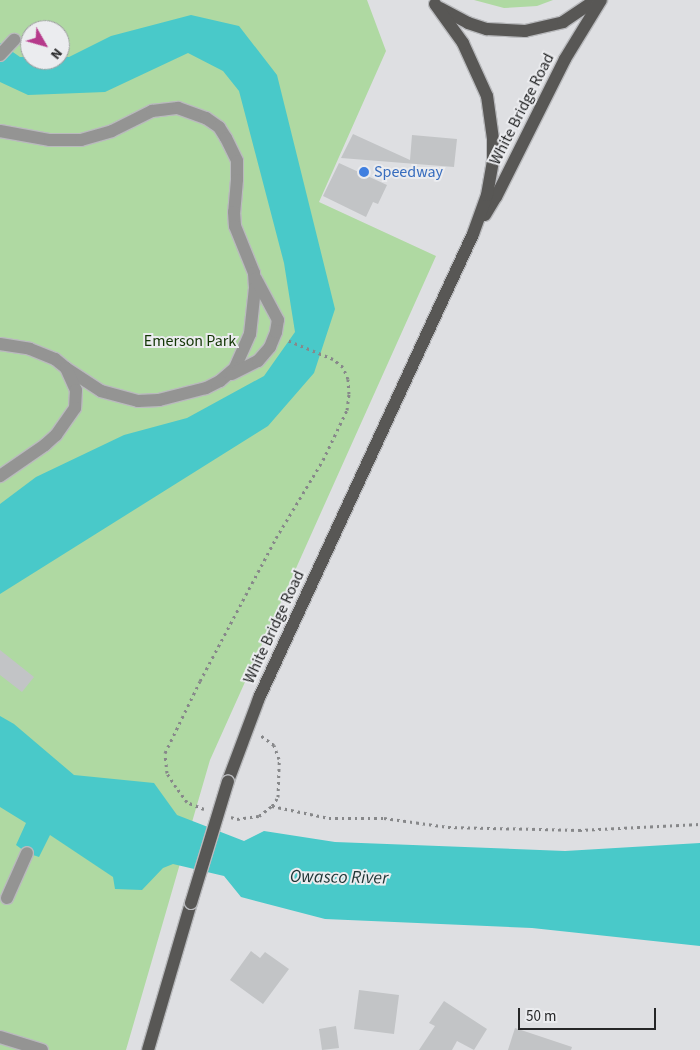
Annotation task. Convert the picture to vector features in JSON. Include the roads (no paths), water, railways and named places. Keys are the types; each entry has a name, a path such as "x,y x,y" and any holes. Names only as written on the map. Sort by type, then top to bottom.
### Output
{"main road":[{"path":"433,2 459,19 487,29 525,31 563,22 596,0"},
{"name":"White Bridge Road","path":"473,234 496,198 565,59 601,0"},
{"name":"White Bridge Road","path":"148,1050 228,781 248,727 473,234 487,195 493,162 491,117 486,96 462,43 433,2"}],"lane":[{"path":"0,55 14,40"},
{"path":"0,131 31,138 65,141 96,137 164,108 178,108 206,118 219,127 237,161 235,226 254,274 278,320 275,336 270,347 258,361 220,380 179,396 160,400 138,401 101,391 42,352 0,344"},
{"path":"220,380 235,368 250,334 254,302 254,274"},
{"path":"0,476 45,445 68,421 75,408 76,390 66,368"},
{"path":"6,898 27,853"},
{"path":"0,1037 42,1050"}],"water":[{"path":"191,15 239,26 277,75 335,309 314,373 268,426 0,594 0,504 36,477 124,435 187,418 264,376 295,332 284,263 239,91 223,71 188,53 105,92 28,95 0,82 0,43 20,57 20,70 70,70 70,56 111,36"},
{"name":"Owasco River","path":"0,716 14,724 74,775 154,783 177,815 244,841 264,831 335,842 565,851 700,843 700,946 532,928 325,919 241,897 224,876 173,864 163,868 142,890 115,889 113,877 50,835 39,857 27,853 16,845 26,823 0,807"}],"place":[{"name":"Speedway","path":"364,172"}],"park label":[{"name":"Emerson Park","path":"190,341"}]}
